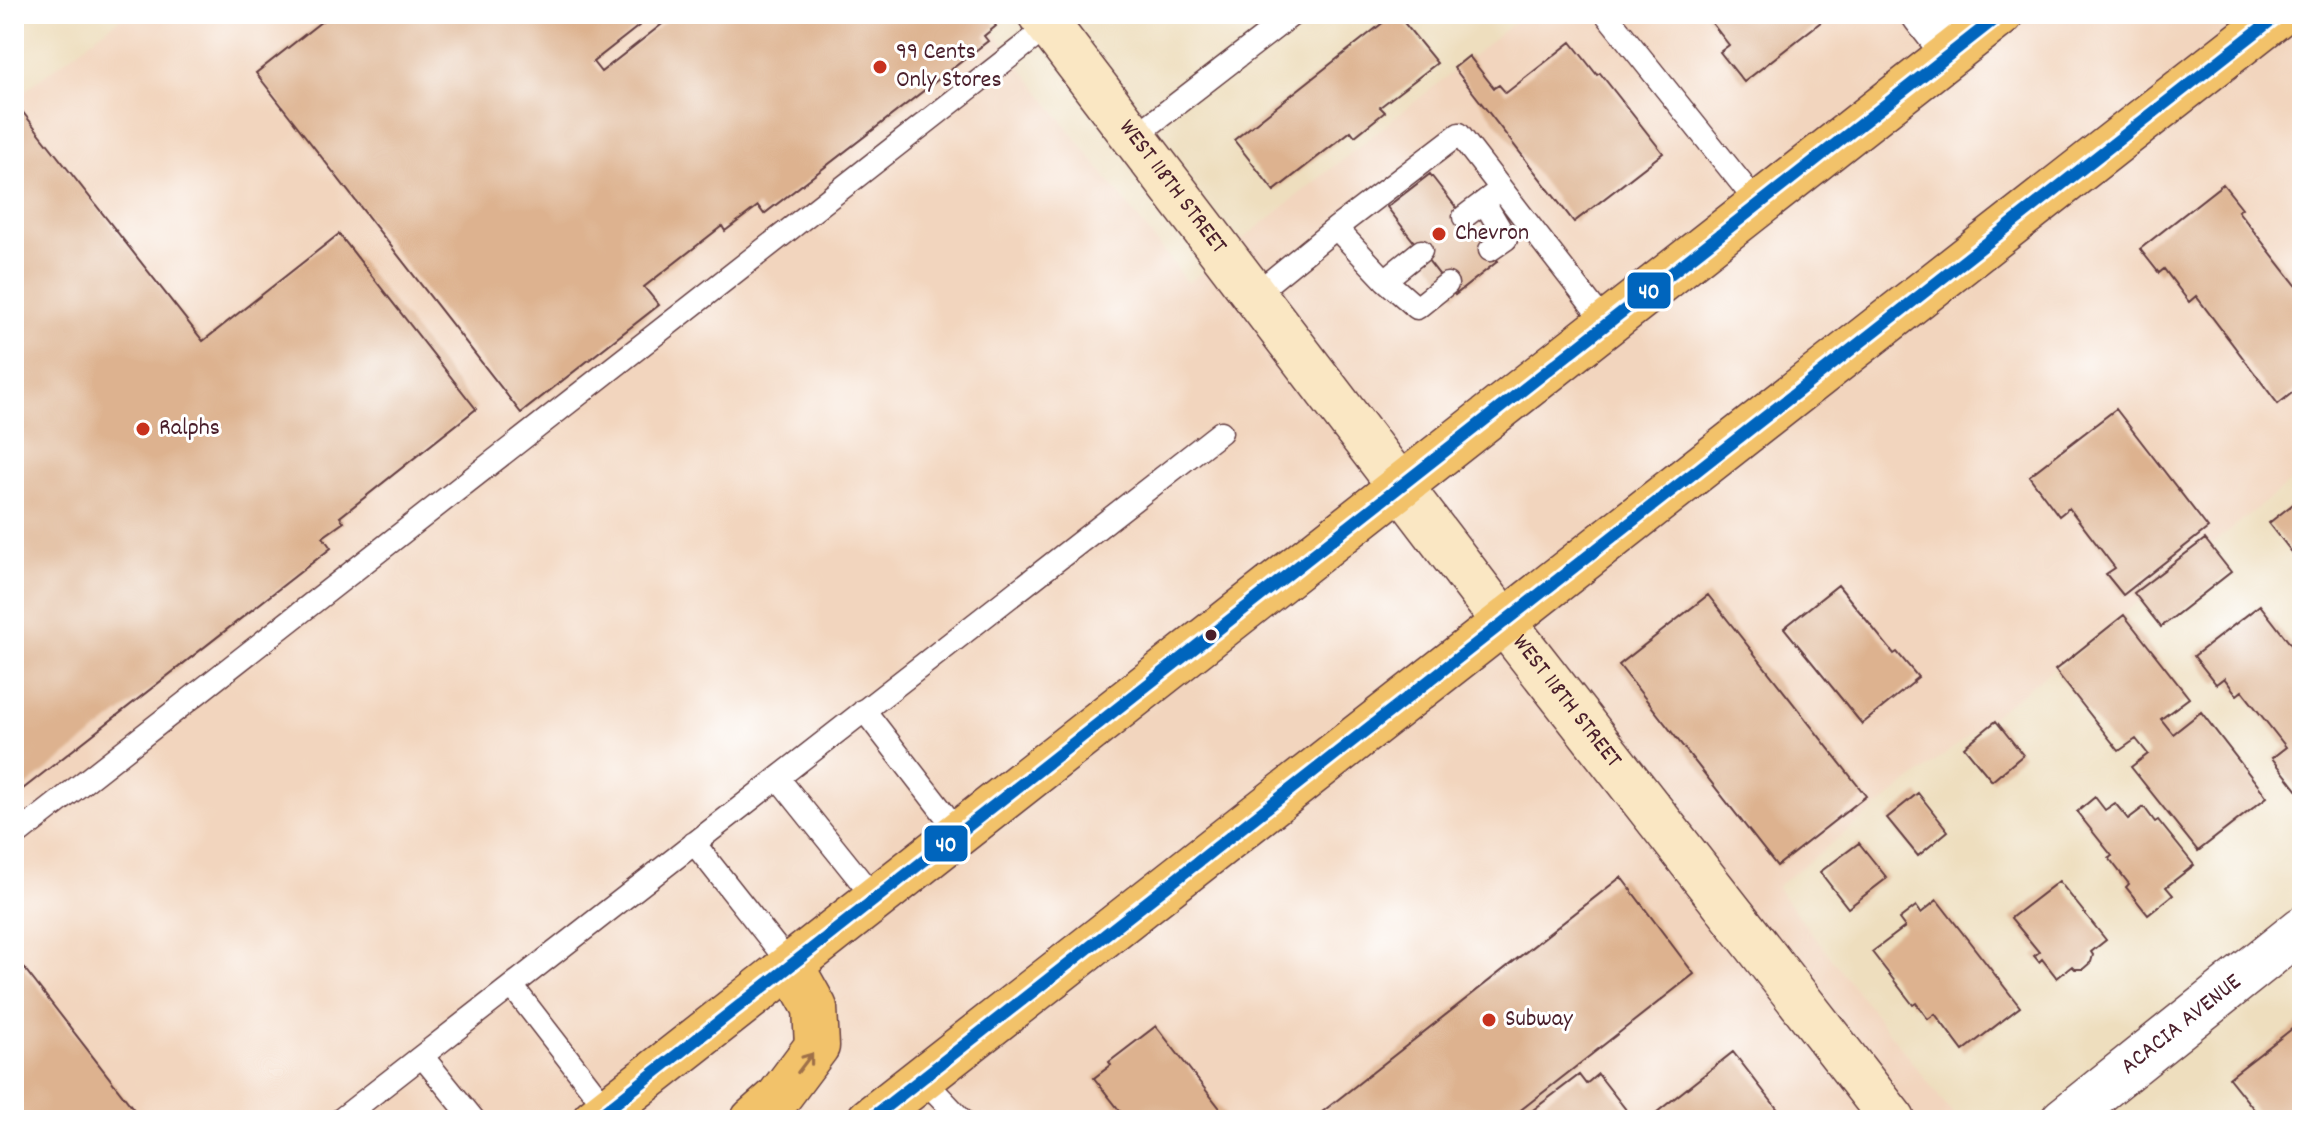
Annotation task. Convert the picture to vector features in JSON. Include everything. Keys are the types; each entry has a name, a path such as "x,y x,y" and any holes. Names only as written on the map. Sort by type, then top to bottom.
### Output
{"main road":[{"path":"601,1115 2001,14"},
{"path":"869,1120 2279,14"},
{"path":"753,1120 778,1098 817,1046 815,1008 792,967"}],"street":[{"path":"1924,14 1953,51"},
{"name":"WEST 118TH STREET","path":"1045,20 1503,621 1893,1120"},
{"name":"ACACIA AVENUE","path":"2063,1120 2302,929"}],"lane":[{"path":"1134,137 1293,14"},
{"path":"1606,14 1759,205"},
{"path":"14,837 1045,20"},
{"path":"1255,294 1459,134 1492,196 1506,239 1490,250"},
{"path":"1464,217 1492,196"},
{"path":"1492,196 1606,324"},
{"path":"1336,228 1385,280 1417,308 1447,284"},
{"path":"1385,280 1421,251"},
{"path":"340,1120 1221,432"},
{"path":"864,710 959,833"},
{"path":"778,778 876,900"},
{"path":"694,843 792,967"},
{"path":"512,986 601,1115"},
{"path":"422,1056 474,1120"},
{"path":"922,1078 962,1120"}],"shaded area":[{"path":"126,14 980,14 1188,283 1525,14 2302,14 2302,473 1776,887 1957,1120 14,1120 14,99"}],"building":[{"path":"331,14 654,14 593,62 601,72 675,14 987,14 996,26 984,36 988,41 764,214 758,206 725,231 722,226 644,287 659,305 521,413 256,73"},
{"path":"1394,14 1437,63 1380,107 1385,112 1355,136 1351,131 1274,191 1234,140"},
{"path":"1705,14 1831,14 1744,82 1720,52 1729,45"},
{"path":"1571,42 1597,75 1600,73 1663,153 1574,222 1454,68 1469,56 1494,88 1499,85 1506,93"},
{"name":"Ralphs","path":"14,101 203,341 339,234 476,409 340,517 344,522 323,537 331,548 14,796"},
{"path":"1430,174 1498,261 1455,295 1387,207"},
{"path":"2223,184 2242,208 2238,211 2302,293 2302,385 2278,404 2196,296 2189,302 2164,269 2159,273 2140,249"},
{"path":"2116,409 2208,528 2123,595 2106,574 2115,568 2069,508 2059,516 2029,476"},
{"path":"2302,497 2302,565 2269,523"},
{"path":"2205,539 2231,572 2161,627 2134,593"},
{"path":"1838,585 1894,654 1897,652 1918,677 1862,724 1784,628"},
{"path":"1708,595 1866,796 1777,866 1619,665"},
{"path":"2260,605 2302,659 2302,796 2272,758 2286,747 2242,691 2237,695 2224,678 2216,684 2194,656"},
{"path":"2124,615 2189,698 2161,719 2173,734 2201,712 2267,797 2198,851 2131,767 2148,754 2136,739 2119,751 2055,670"},
{"path":"1996,721 2023,755 1992,781 1964,747"},
{"path":"1918,793 1948,831 1918,856 1887,818"},
{"path":"2095,797 2105,810 2115,803 2128,819 2144,807 2194,865 2166,887 2173,895 2148,915 2126,887 2129,884 2109,858 2112,856 2077,812"},
{"path":"1859,843 1887,878 1848,908 1820,872"},
{"path":"1621,877 1694,974 1508,1120 1312,1120"},
{"path":"2059,881 2106,940 2091,952 2091,962 2083,969 2072,966 2057,978 2042,959 2039,962 2034,956 2039,952 2011,918"},
{"path":"1937,900 2020,1007 1963,1051 1935,1014 1928,1019 1916,1003 1913,1005 1872,952 1905,927 1899,919 1916,906 1921,913"},
{"path":"14,955 142,1120 14,1120"},
{"path":"2302,1021 2302,1120 2270,1120 2266,1114 2261,1118 2229,1078"},
{"path":"1156,1026 1229,1120 1127,1120 1094,1078 1111,1065 1109,1062"},
{"path":"1733,1052 1786,1120 1647,1120"},
{"path":"1598,1074 1634,1120 1541,1120 1533,1110 1579,1075 1586,1084"}],"transit line":[{"name":"40","path":"594,1120 2001,14"},
{"name":"40","path":"869,1120 2279,14"}],"place":[{"name":"99 Cents Only Stores","path":"880,67"},
{"name":"Chevron","path":"1439,234"},
{"name":"Ralphs","path":"143,429"},
{"name":"Subway","path":"1489,1020"}]}
